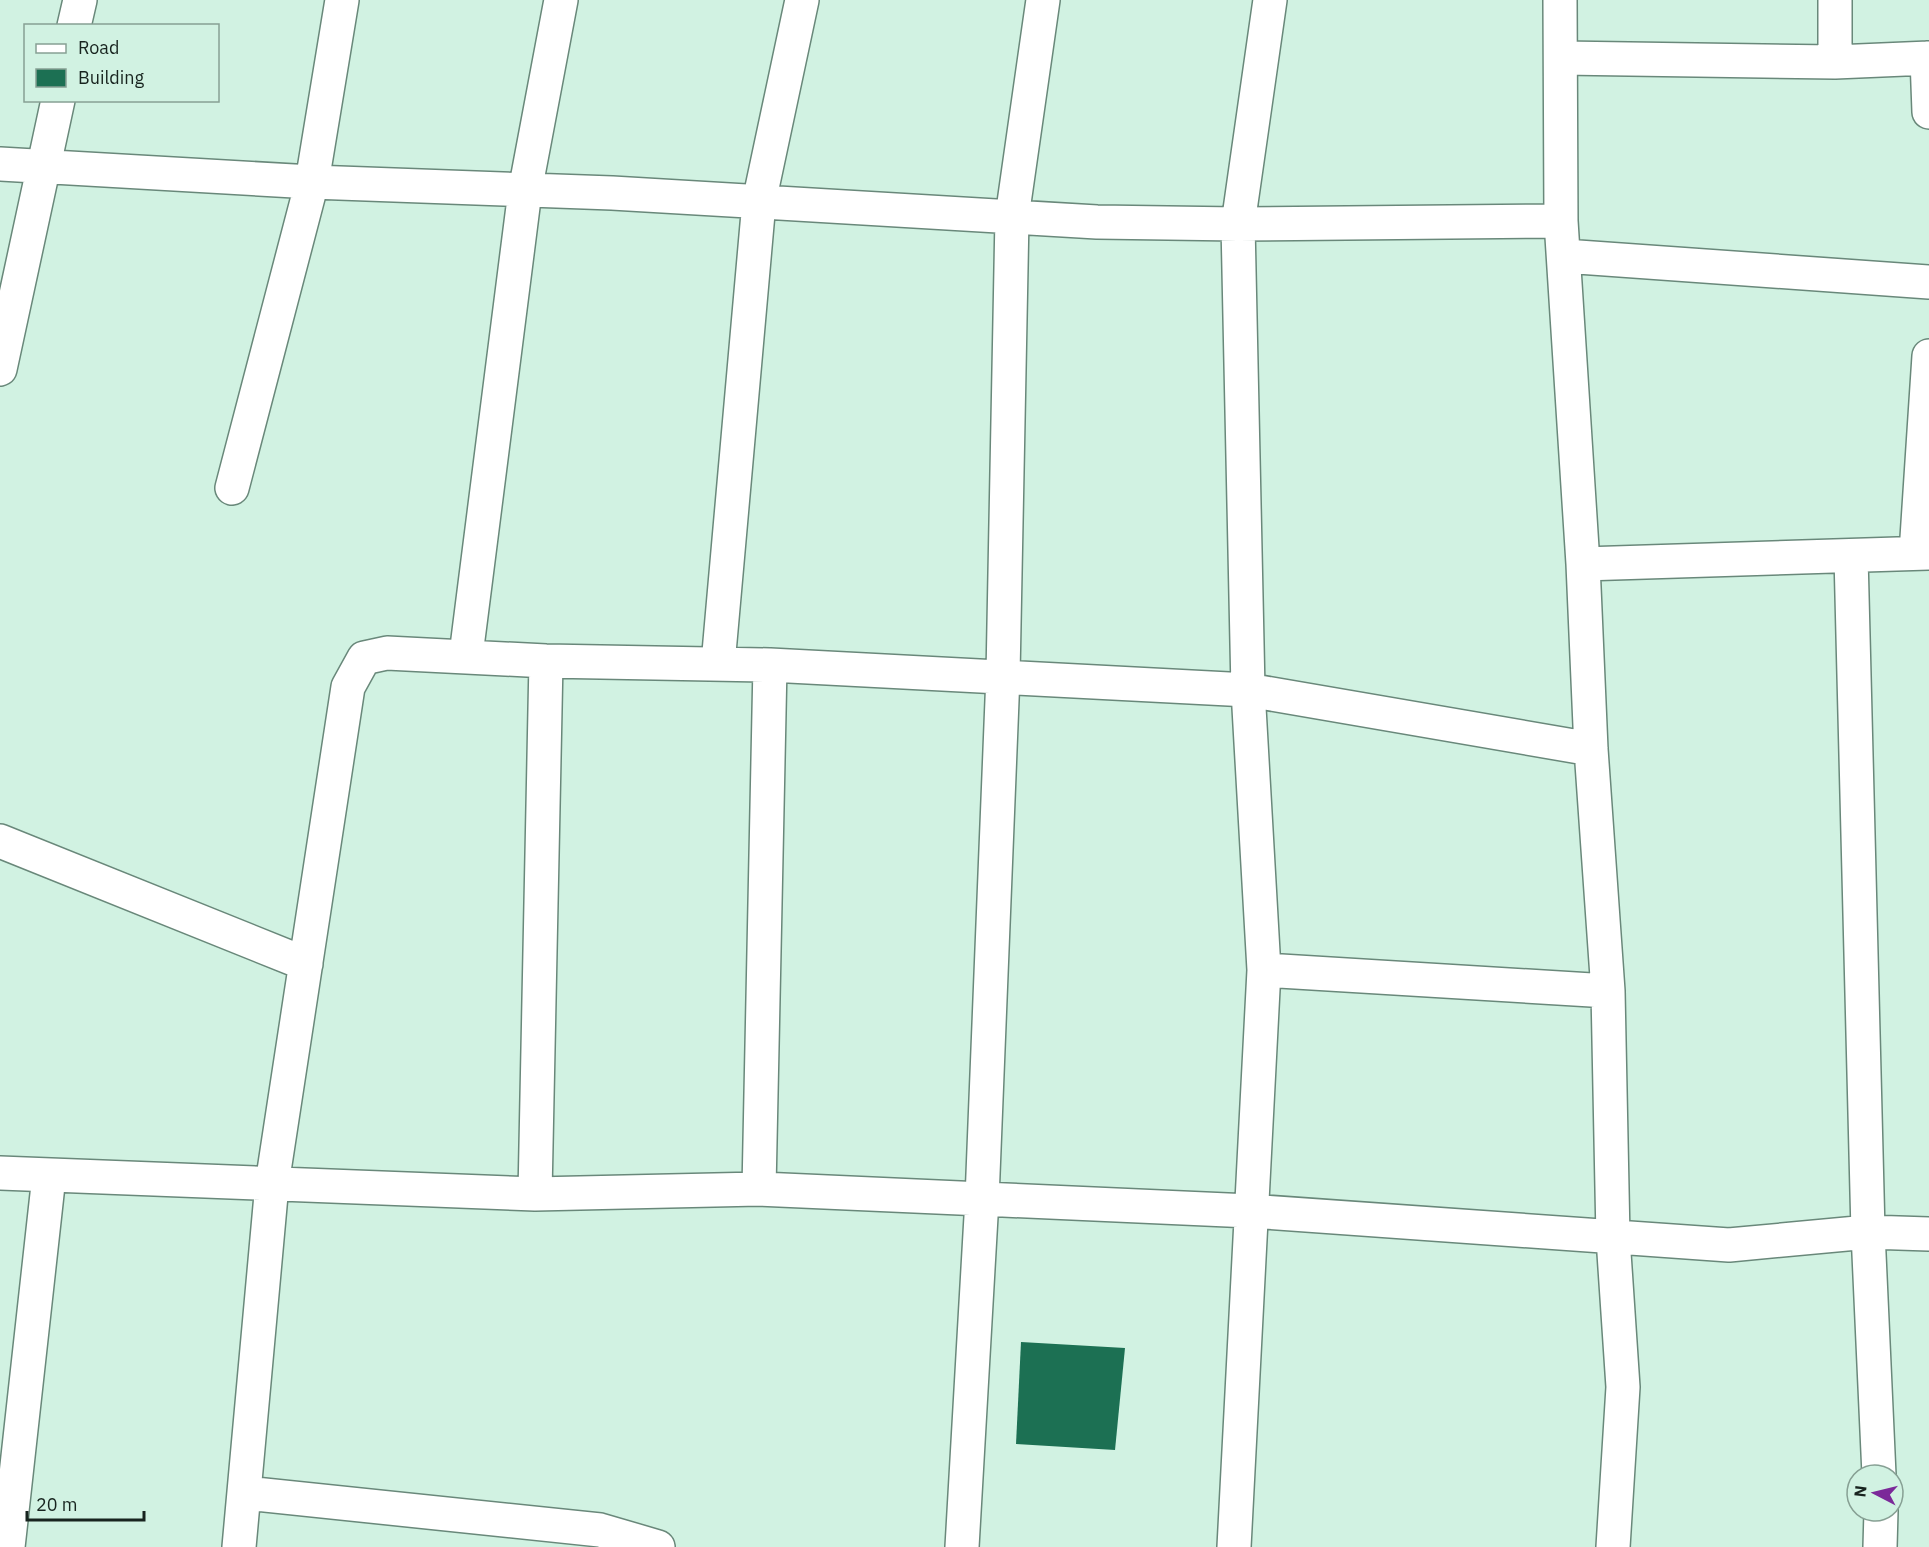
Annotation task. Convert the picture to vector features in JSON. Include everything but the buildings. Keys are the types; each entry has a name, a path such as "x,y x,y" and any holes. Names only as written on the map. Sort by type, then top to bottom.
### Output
{"street":[{"path":"74,24 80,0"},
{"path":"232,488 312,182 342,0"},
{"path":"466,656 525,191 561,0"},
{"path":"718,664 759,202 802,0"},
{"path":"962,1547 982,1199 1003,675 1012,217 1043,0"},
{"path":"1234,1547 1263,970 1248,690 1238,224 1270,0"},
{"path":"1560,0 1561,221 1583,564 1591,748 1608,991 1613,1238 1623,1387 1613,1547"},
{"path":"1835,0 1835,62"},
{"path":"1562,58 1835,62 1928,58 1929,112"},
{"path":"0,369 58,102"},
{"path":"0,164 312,182 759,202 1097,222 1238,224 1561,221"},
{"path":"1564,256 1929,282"},
{"path":"1583,564 1922,553 1929,356"},
{"path":"1851,556 1868,1232 1878,1463"},
{"path":"239,1547 272,1184 348,687 364,658 466,656 546,661 770,665 1003,675 1248,690 1591,748"},
{"path":"535,1194 546,661"},
{"path":"759,1190 770,665"},
{"path":"0,841 306,964"},
{"path":"1263,970 1608,991"},
{"path":"0,1173 535,1194 759,1190 982,1199 1250,1211 1729,1245 1868,1232 1929,1234"},
{"path":"8,1547 49,1176"},
{"path":"245,1493 600,1530 658,1547"},
{"path":"1880,1547 1881,1523"}]}
